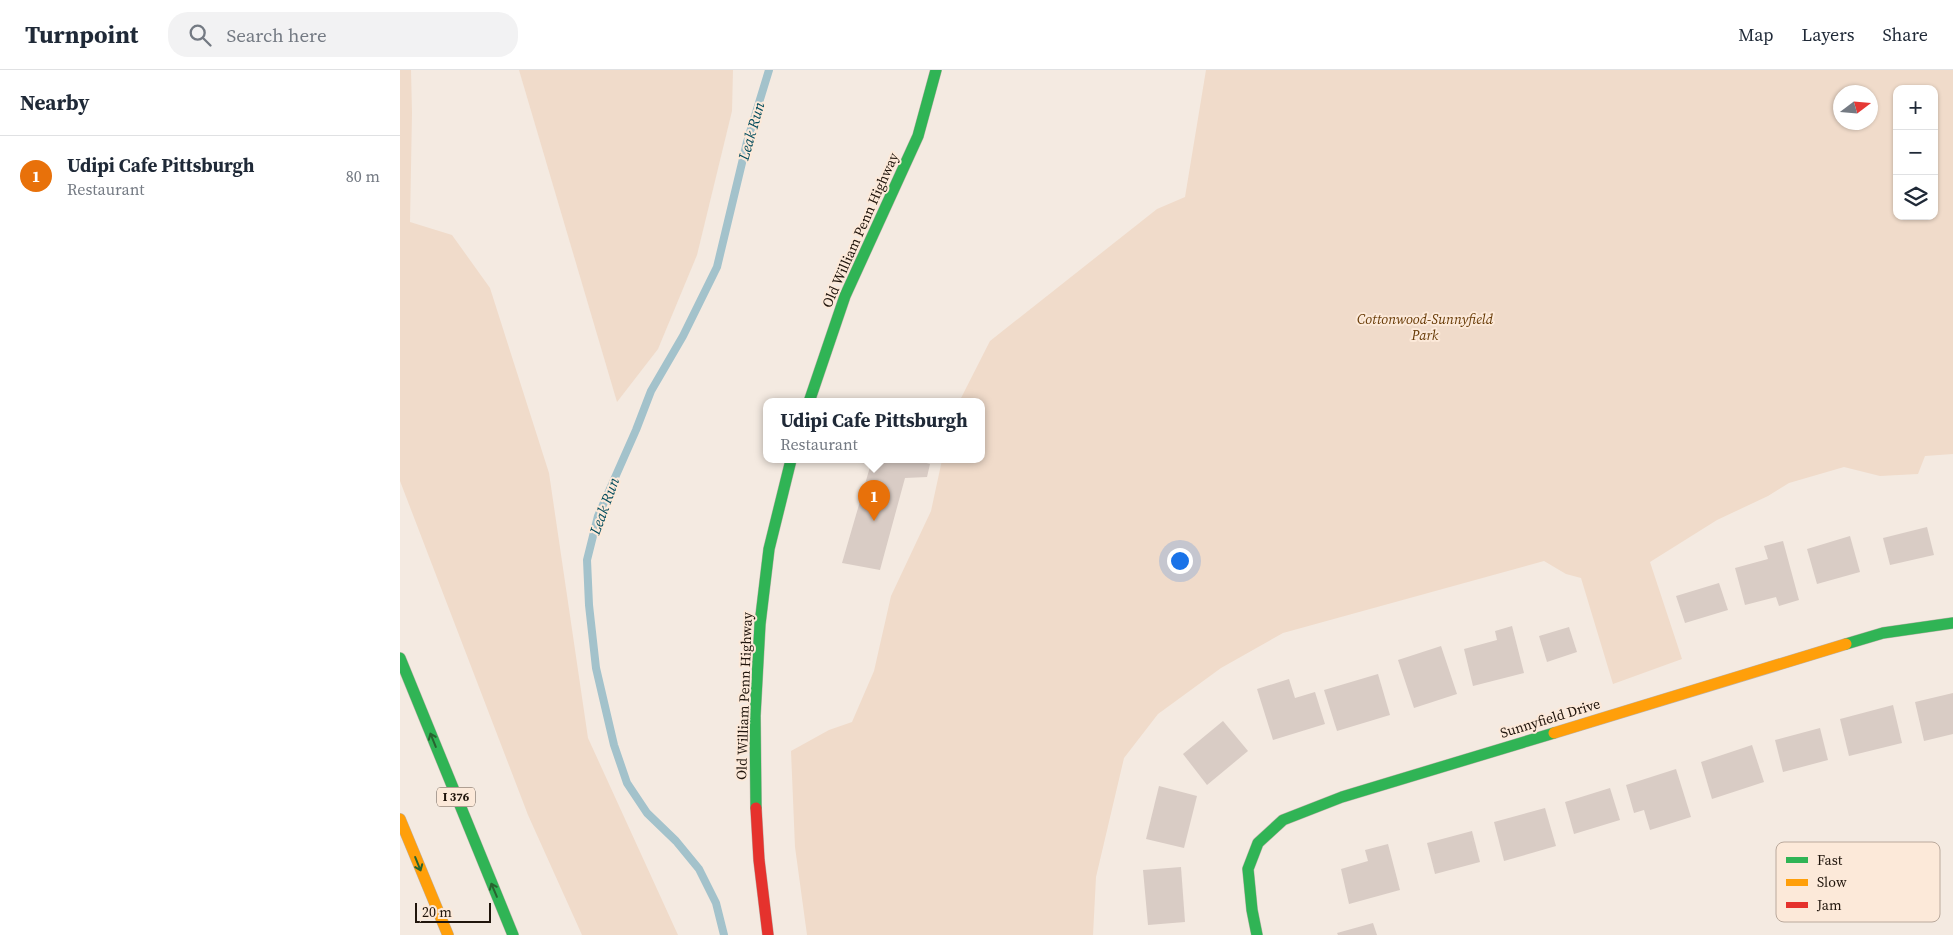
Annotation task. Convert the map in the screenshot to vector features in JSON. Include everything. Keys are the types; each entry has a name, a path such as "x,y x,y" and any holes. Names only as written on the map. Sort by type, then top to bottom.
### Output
{"main road":[{"name":"Old William Penn Highway","path":"810,398 845,296 918,136 936,70"},
{"name":"Old William Penn Highway","path":"768,935 758,860 755,785 756,698 760,624 769,549 790,463"},
{"name":"Sunnyfield Drive","path":"1257,935 1252,910 1248,869 1258,843 1283,820 1351,795 1883,633 1953,623"},
{"name":"I 376","path":"400,658 513,935"},
{"path":"400,819 448,935"}],"green space":[{"path":"400,70 411,70 410,222 452,235 490,288 549,473 588,738 678,935 582,935 528,815 400,481"},
{"path":"519,70 733,70 732,111 697,255 658,349 617,402"},
{"name":"Cottonwood-Sunnyfield Park","path":"1206,70 1953,70 1953,454 1925,456 1918,474 1880,476 1844,467 1789,483 1768,496 1717,520 1650,562 1682,659 1613,684 1581,578 1566,574 1544,561 1283,633 1221,668 1158,714 1124,758 1096,877 1093,935 807,935 795,847 791,751 829,730 852,722 874,671 891,596 931,511 941,463 985,463 985,398 961,398 990,341 1157,209 1185,197"}],"building":[{"path":"871,463 930,464 927,477 905,478 880,570 842,563"},
{"path":"1927,527 1934,555 1890,565 1883,538"},
{"path":"1850,536 1860,572 1817,584 1807,549"},
{"path":"1783,541 1799,600 1779,606 1776,597 1745,605 1735,568 1768,559 1764,546"},
{"path":"1719,583 1728,610 1685,623 1676,596"},
{"path":"1512,626 1524,673 1473,686 1464,649 1497,640 1495,631"},
{"path":"1569,627 1577,652 1547,662 1539,636"},
{"path":"1441,646 1457,694 1414,708 1398,660"},
{"path":"1378,674 1390,715 1337,731 1324,690"},
{"path":"1289,679 1295,698 1315,692 1325,724 1273,740 1257,689"},
{"path":"1953,693 1953,734 1924,741 1915,702"},
{"path":"1893,705 1902,743 1849,756 1840,719"},
{"path":"1223,721 1248,751 1207,785 1183,754"},
{"path":"1820,728 1828,760 1783,772 1775,740"},
{"path":"1752,745 1764,782 1712,799 1701,762"},
{"path":"1676,769 1691,817 1650,830 1644,810 1634,813 1626,785"},
{"path":"1159,786 1197,796 1184,848 1146,839"},
{"path":"1610,788 1620,820 1574,834 1565,802"},
{"path":"1545,808 1556,846 1504,861 1494,822"},
{"path":"1472,831 1480,862 1435,874 1427,843"},
{"path":"1388,844 1400,890 1349,904 1341,869 1368,861 1365,850"},
{"path":"1181,867 1185,922 1148,925 1143,870"},
{"path":"1373,923 1377,935 1338,935 1337,933"}],"waterway":[{"name":"Leak Run","path":"724,935 716,903 699,869 676,841 647,813 627,783 614,745 596,668 589,605 587,560 598,516 651,391 683,336 717,267 747,142 769,70"}],"traffic: fast":[{"path":"810,398 845,296 918,136 936,70"},
{"path":"756,808 755,716 760,624 769,549 790,463"},
{"path":"1846,644 1883,633 1953,623"},
{"path":"400,658 513,935"},
{"path":"1257,935 1252,910 1248,869 1258,843 1283,820 1342,797 1554,733"}],"traffic: slow":[{"path":"1554,733 1846,644"},
{"path":"400,819 448,935"}],"traffic: jam":[{"path":"756,808 759,860 768,935"}],"place":[{"name":"Udipi Cafe Pittsburgh","path":"874,521"}]}
